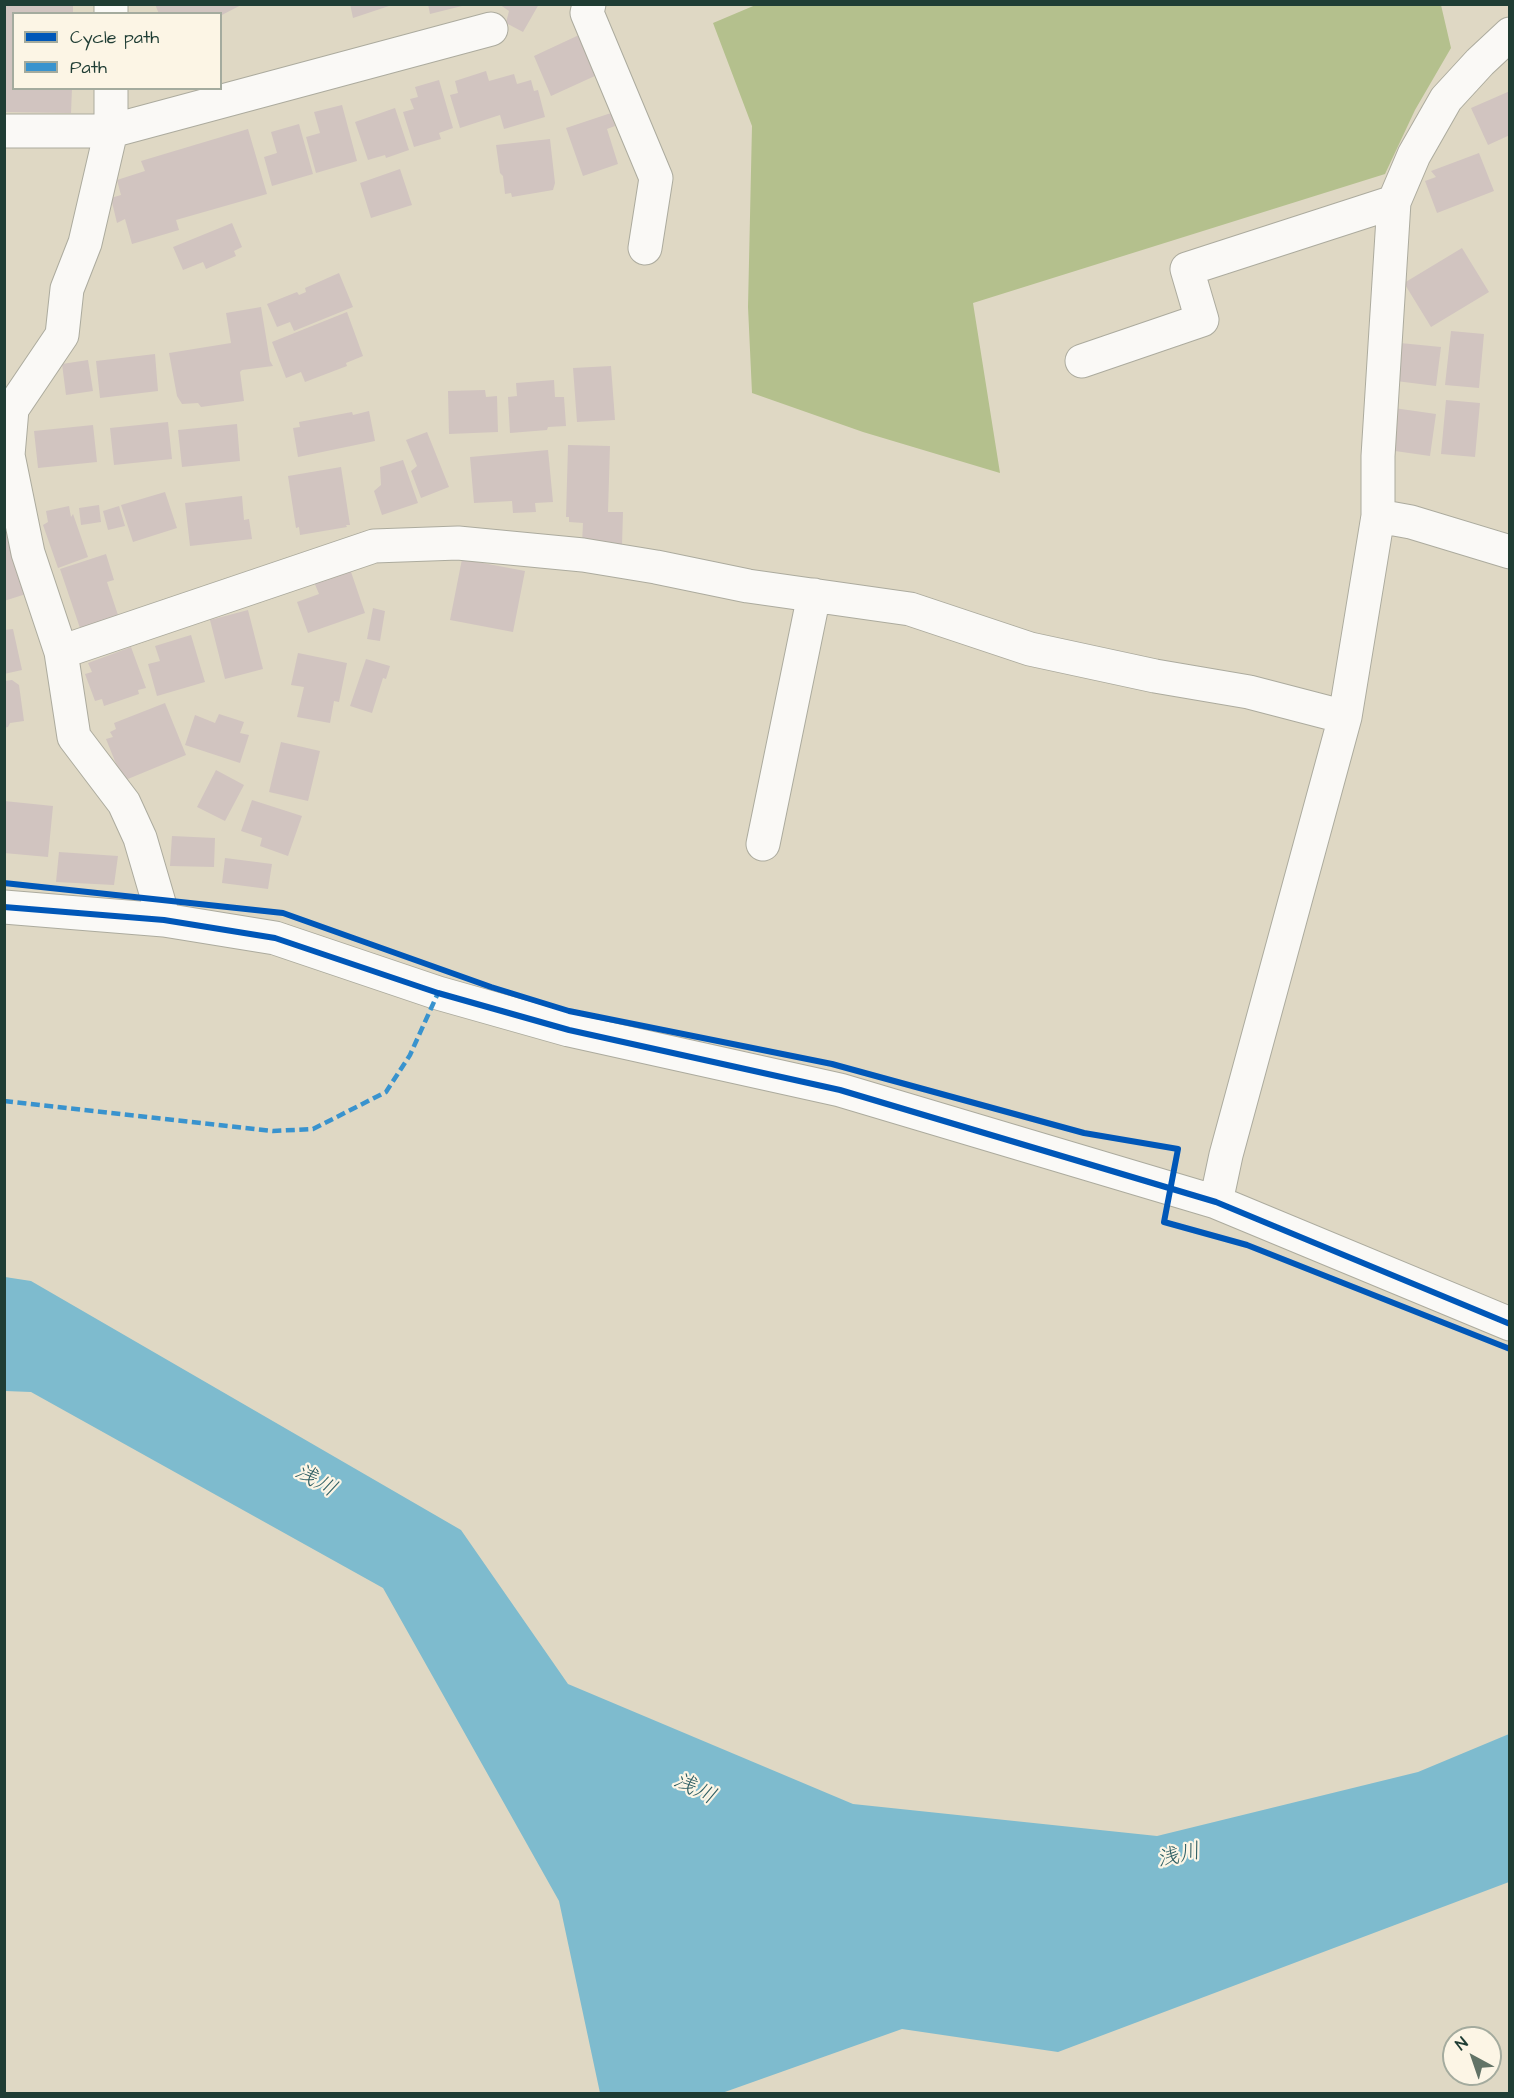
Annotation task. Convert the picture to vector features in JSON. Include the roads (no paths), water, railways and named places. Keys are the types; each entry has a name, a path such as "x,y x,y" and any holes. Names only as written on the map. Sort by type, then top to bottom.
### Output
{"street":[{"path":"589,4 586,13 656,178 645,248"},
{"path":"4,131 111,130 491,29"},
{"path":"1216,1202 1226,1155 1345,717 1378,516 1378,456 1394,202 1414,155 1446,99 1509,34"},
{"path":"111,90 111,130 85,243 67,290 62,335 12,409 8,455 28,552 61,652 74,737 124,803 140,838 164,920"},
{"path":"1082,361 1202,320 1187,269 1394,202"},
{"path":"1378,516 1411,522 1509,552"},
{"path":"61,652 374,546 458,543 583,555 748,586 910,609 1030,649 1155,676 1249,692 1345,717"},
{"path":"764,844 814,595"},
{"path":"4,907 164,920 275,938 438,993 569,1030 840,1090 1216,1202 1509,1324"}],"water":[{"name":"浅川","path":"5,1277 31,1281 461,1530 568,1684 853,1804 1157,1836 1418,1772 1509,1734 1509,1882 1058,2052 902,2029 722,2093 600,2093 559,1901 383,1588 31,1392 5,1391"}]}
